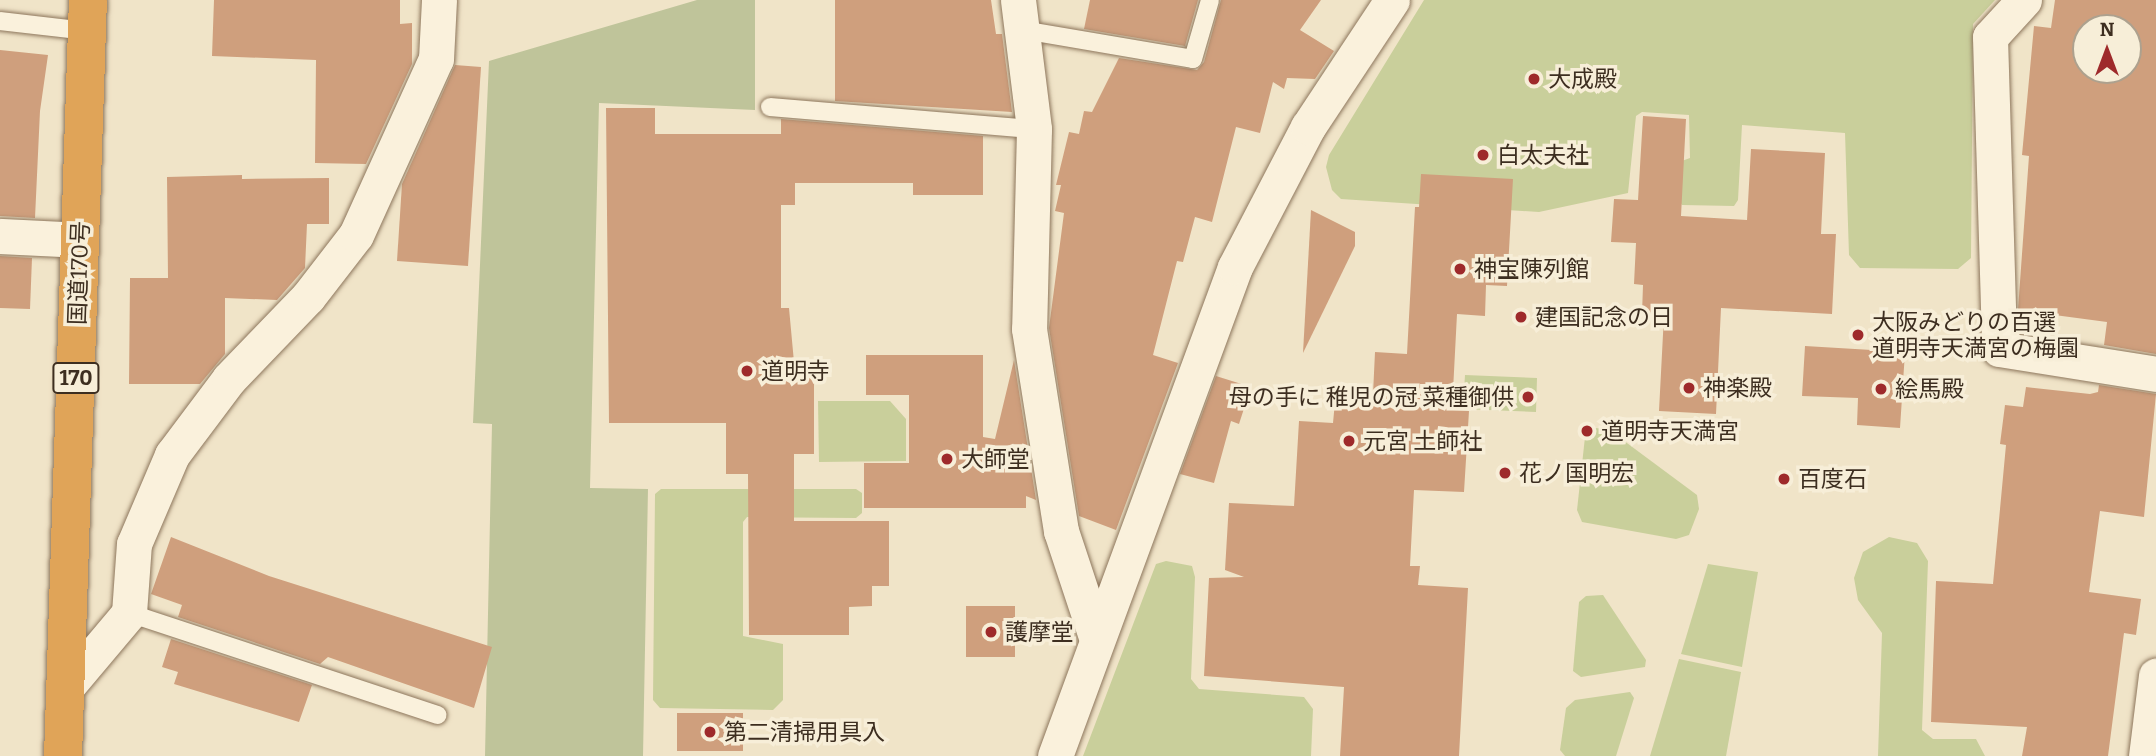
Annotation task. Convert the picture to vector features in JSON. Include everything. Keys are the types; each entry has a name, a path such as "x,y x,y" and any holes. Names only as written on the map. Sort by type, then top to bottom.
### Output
{"highway":[{"name":"国道170号","path":"63,756 88,16"}],"street":[{"path":"65,689 129,612 134,544 172,455 229,379 336,264 388,173 436,58 439,0"},
{"path":"1055,756 1096,638 1235,267 1308,127 1392,0"},
{"path":"2024,0 1990,37 1999,349 2156,374"},
{"path":"1020,15 1034,129 1029,329 1061,531 1096,638"},
{"path":"0,236 81,240"},
{"path":"2146,756 2156,676"}],"lane":[{"path":"1020,15 1193,59 1210,0"},
{"path":"0,21 88,16"},
{"path":"771,107 1034,129"},
{"path":"129,612 438,715"}],"green space":[{"path":"697,0 755,0 755,110 599,103 590,488 648,489 643,756 485,756 492,424 473,423 489,61"},
{"path":"1424,0 1995,0 1973,24 1971,258 1958,269 1860,268 1849,255 1845,133 1742,125 1738,200 1734,206 1682,205 1677,199 1679,162 1690,158 1689,115 1642,112 1636,116 1628,193 1539,212 1341,199 1332,190 1326,167 1329,155"},
{"path":"1465,375 1537,378 1536,412 1463,409"},
{"path":"818,401 890,401 906,419 906,461 819,462"},
{"path":"1594,428 1608,429 1697,495 1699,509 1689,535 1676,539 1582,522 1577,510 1585,437"},
{"path":"661,489 856,489 862,493 862,513 856,518 747,517 743,522 743,636 783,644 783,700 773,710 660,708 653,700 655,494"},
{"path":"1889,537 1917,543 1928,561 1922,730 1933,739 1976,739 1985,756 1878,756 1882,633 1858,600 1854,578 1863,552"},
{"path":"1166,561 1192,566 1195,577 1191,679 1199,689 1304,697 1313,709 1311,756 1083,756 1156,564"},
{"path":"1708,564 1758,572 1742,667 1681,654"},
{"path":"1603,595 1646,660 1645,667 1581,677 1573,671 1579,602 1586,596"},
{"path":"1679,659 1741,672 1726,756 1650,756"},
{"path":"1630,692 1634,698 1616,756 1565,756 1560,750 1566,708 1575,700"}],"building":[{"path":"214,0 400,0 400,24 412,23 412,64 366,164 315,163 316,60 212,56"},
{"path":"835,0 991,0 996,34 1002,34 1012,112 835,101"},
{"path":"1090,0 1198,0 1185,46 1084,29"},
{"path":"1221,0 1321,0 1300,30 1334,51 1315,79 1287,78 1284,89 1273,82 1260,133 1236,127 1212,222 1195,217 1183,262 1177,261 1153,355 1178,363 1116,530 1079,516 1049,328 1064,213 1055,211 1061,185 1056,185 1069,132 1079,134 1084,111 1092,112 1119,58 1197,70 1204,62"},
{"path":"2055,0 2156,0 2156,354 2104,345 2107,322 2018,310 2029,156 2022,155 2034,26 2051,28"},
{"path":"0,50 48,55 40,111 35,218 0,216"},
{"path":"455,65 481,67 468,266 397,261 402,184"},
{"path":"606,108 655,108 655,134 781,134 781,119 983,136 983,195 913,195 913,183 795,183 795,205 781,205 781,308 789,308 795,373 814,373 814,454 794,454 794,521 889,521 889,586 872,586 872,606 849,607 849,635 749,635 748,474 726,474 726,423 609,423"},
{"path":"1643,116 1686,119 1681,216 1747,220 1751,149 1825,153 1821,234 1836,234 1832,314 1721,308 1716,414 1659,411 1664,315 1642,314 1643,285 1634,284 1636,243 1611,242 1614,199 1638,200"},
{"path":"1421,174 1513,179 1507,286 1486,285 1485,316 1457,314 1452,410 1469,411 1464,492 1414,490 1410,566 1420,566 1418,585 1468,588 1459,756 1340,756 1344,687 1204,676 1209,578 1244,577 1225,570 1229,503 1294,506 1299,421 1333,423 1336,391 1373,394 1375,352 1407,354 1415,207 1419,207"},
{"path":"242,175 242,179 329,178 329,224 307,224 305,268 277,300 225,298 225,354 200,384 129,384 130,278 168,278 167,177"},
{"path":"1311,210 1355,232 1355,246 1303,353"},
{"path":"0,256 32,258 30,309 0,308"},
{"path":"1805,346 1905,352 1900,428 1857,425 1858,398 1802,396"},
{"path":"866,355 983,355 983,437 995,439 1014,360 1036,500 1026,496 1026,508 864,508 864,463 909,463 909,395 866,395"},
{"path":"1216,376 1251,387 1239,424 1231,421 1214,483 1180,474"},
{"path":"2099,385 2156,394 2144,517 2100,511 2089,592 2141,599 2136,635 2124,633 2108,756 2022,756 2027,727 1931,722 1936,581 1993,584 2006,445 2000,444 2005,405 2023,407 2026,387 2090,394 2098,392"},
{"path":"171,537 269,576 492,647 474,708 328,657 320,664 178,617 182,605 151,594"},
{"name":"護摩堂","path":"966,606 1015,606 1015,657 966,657"},
{"path":"171,639 312,685 299,722 174,684 178,672 162,667"},
{"name":"第二清掃用具入","path":"677,713 743,713 743,751 677,751"}],"place":[{"name":"大成殿","path":"1534,79"},
{"name":"白太夫社","path":"1483,155"},
{"name":"神宝陳列館","path":"1460,269"},
{"name":"建国記念の日","path":"1521,317"},
{"name":"大阪みどりの百選 道明寺天満宮の梅園","path":"1858,335"},
{"name":"道明寺","path":"747,371"},
{"name":"神楽殿","path":"1689,388"},
{"name":"絵馬殿","path":"1881,389"},
{"name":"母の手に 稚児の冠 菜種御供","path":"1528,397"},
{"name":"道明寺天満宮","path":"1587,431"},
{"name":"元宮 土師社","path":"1349,441"},
{"name":"大師堂","path":"947,459"},
{"name":"花ノ国明宏","path":"1505,473"},
{"name":"百度石","path":"1784,479"},
{"name":"護摩堂","path":"991,632"},
{"name":"第二清掃用具入","path":"710,732"}]}
